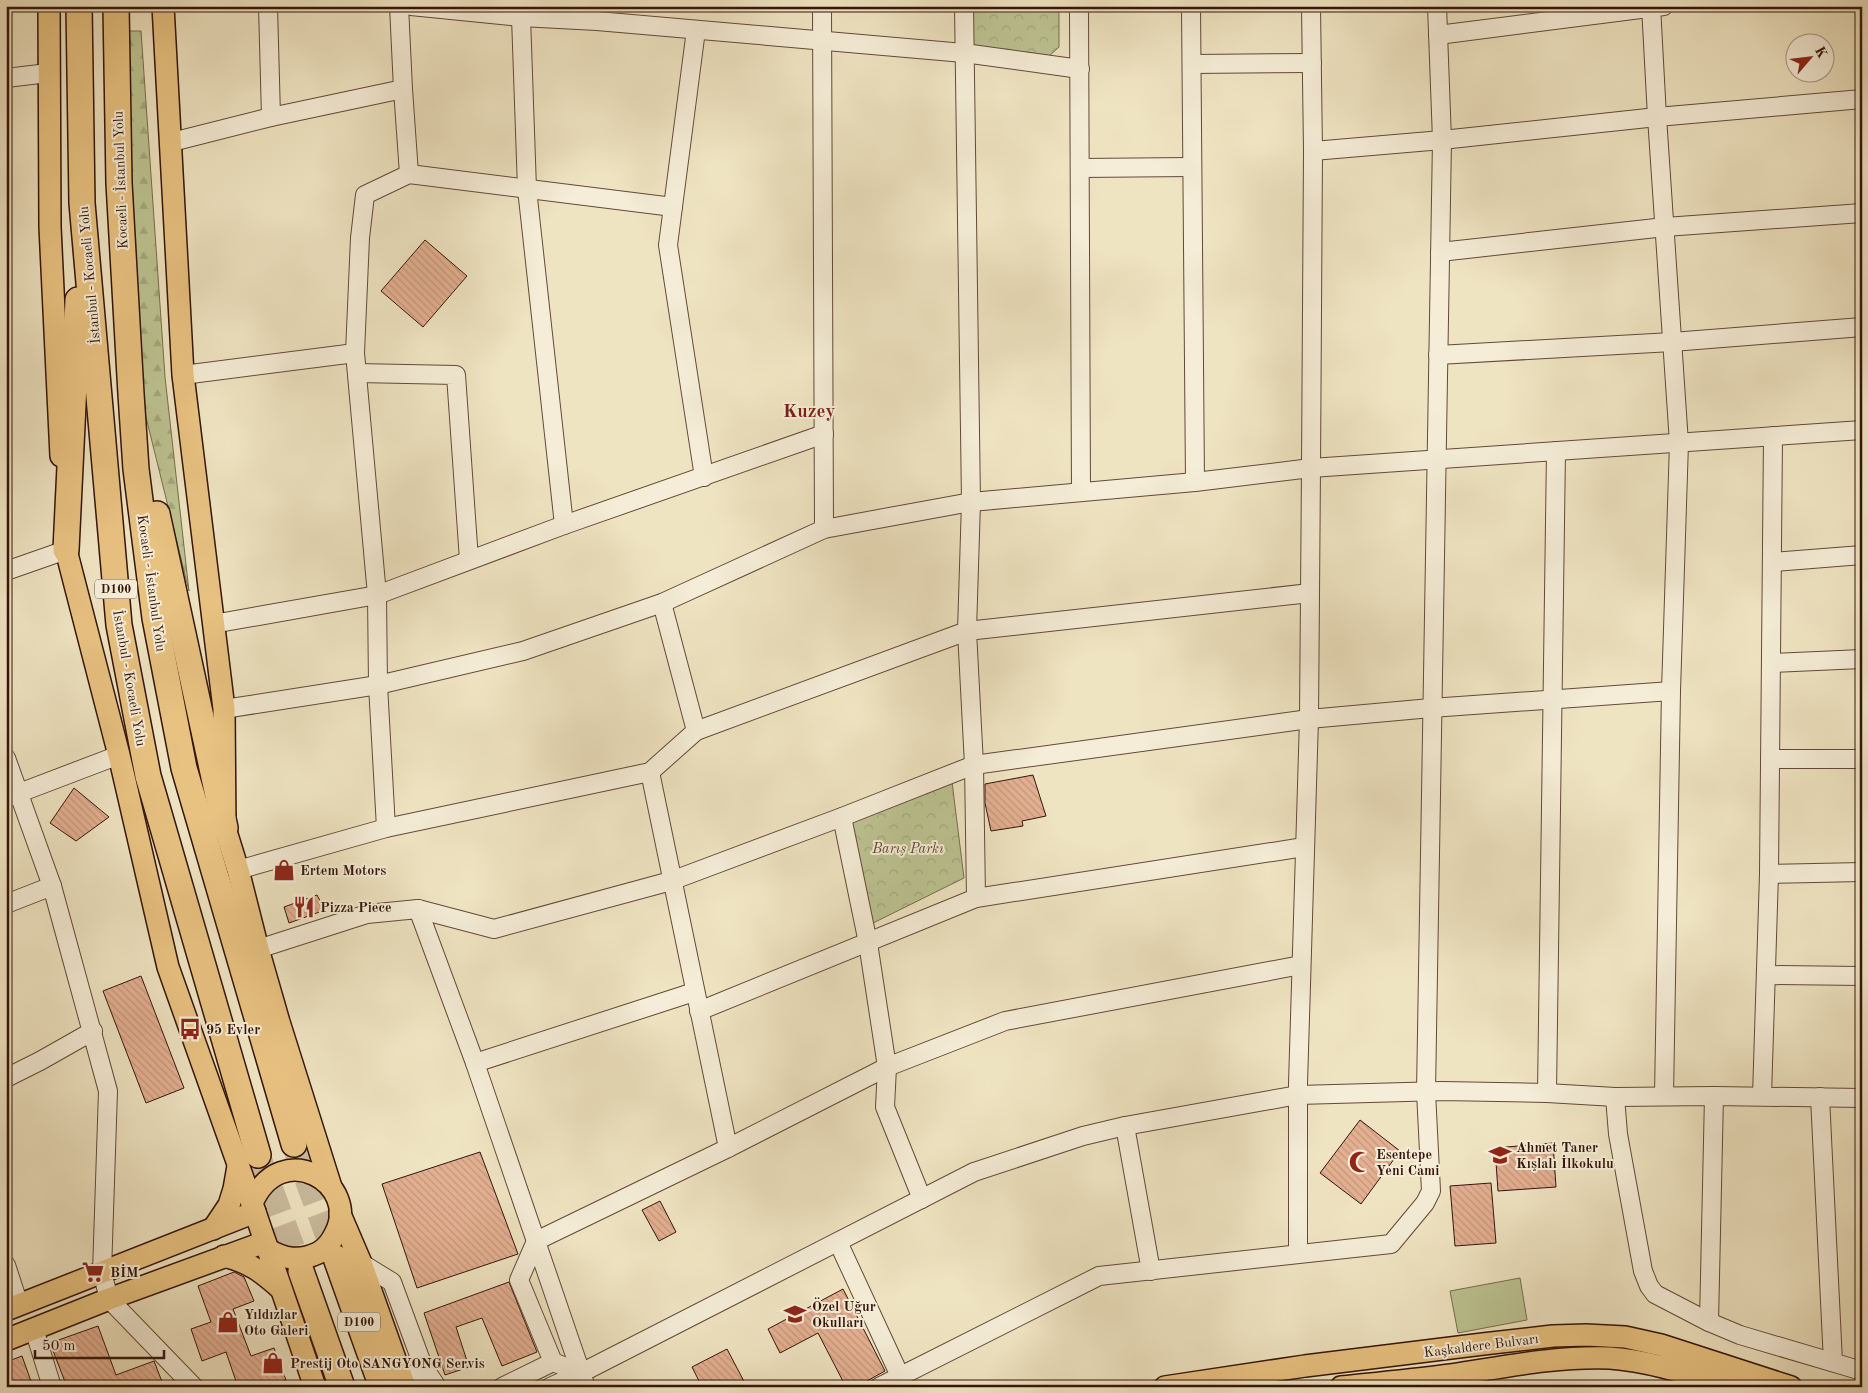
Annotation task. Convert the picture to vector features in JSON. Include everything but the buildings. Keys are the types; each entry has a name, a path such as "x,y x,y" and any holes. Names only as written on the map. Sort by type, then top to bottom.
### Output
{"highway":[{"name":"İstanbul - Kocaeli Yolu","path":"79,6 82,203 118,625 148,776 248,1159"},
{"name":"Kocaeli - İstanbul Yolu","path":"116,6 119,183 131,394 136,470 155,618 184,768 294,1144"},
{"path":"66,550 82,203"},
{"path":"131,394 225,828"},
{"name":"D100","path":"336,1258 382,1387"},
{"name":"D100","path":"301,1271 342,1387"}],"main road":[{"path":"49,6 50,227 66,550 119,755 168,967 248,1159 254,1208 315,1387"},
{"path":"163,6 172,142 183,375 224,709 225,828 279,1022 331,1187 337,1200 340,1214 361,1263 405,1387"},
{"path":"213,1229 229,1205 248,1159"},
{"path":"254,1208 258,1190 268,1179 280,1172 294,1169 308,1171 321,1177 331,1187"},
{"path":"12,1307 213,1229 254,1208"},
{"path":"6,1340 224,1256 266,1246 280,1256 294,1259 308,1257 321,1251 332,1241 338,1228 340,1214"},
{"path":"224,1256 240,1260 261,1271 281,1289"},
{"name":"Kaşkaldere Bulvarı","path":"1165,1387 1305,1366 1553,1336 1586,1335 1625,1337 1661,1345 1791,1387"},
{"name":"Kaşkaldere Bulvarı","path":"1341,1387 1577,1358 1611,1358 1650,1364 1732,1387"}],"street":[{"path":"268,6 272,117"},
{"path":"399,6 409,174"},
{"path":"412,6 521,17 596,14 696,30 964,53 1080,69"},
{"path":"822,6 824,530"},
{"path":"964,6 971,502 967,630 974,765 976,898"},
{"path":"1079,6 1081,492"},
{"path":"1191,6 1195,482"},
{"path":"1298,1254 1298,1095 1310,593 1311,6"},
{"path":"879,1387 1099,1276 1391,1244 1419,1210 1431,1191 1426,1092 1442,140 1437,6"},
{"path":"1438,35 1656,7 1657,117 1679,443 1671,691 1664,1096"},
{"path":"521,17 527,189 564,525"},
{"path":"696,30 668,245 704,477"},
{"path":"1192,64 1312,64"},
{"path":"6,78 48,73"},
{"path":"172,142 272,117 403,89"},
{"path":"1312,151 1862,99"},
{"path":"1080,168 1191,166"},
{"path":"386,828 378,686 377,595 355,353 360,238 365,195 409,174 673,207"},
{"path":"1440,252 1665,227 1862,213"},
{"path":"1438,356 1672,342 1862,327"},
{"path":"183,375 355,353"},
{"path":"357,374 456,375 469,560"},
{"path":"224,709 378,686 523,651 662,603 824,530 971,502 1195,482 1311,468 1862,430"},
{"path":"213,624 377,595 564,525 824,434"},
{"path":"1762,1096 1767,974 1773,436"},
{"path":"1547,1093 1556,451"},
{"path":"6,571 66,550"},
{"path":"1773,562 1862,555"},
{"path":"238,870 386,828 650,772 696,731 967,630 1310,593"},
{"path":"662,603 696,731"},
{"path":"1771,663 1862,659"},
{"path":"258,950 367,914 418,909 494,929 671,881 974,765 1308,719 1431,708 1671,691"},
{"path":"12,796 119,755"},
{"path":"6,758 12,796 52,886 93,1030 108,1091 102,1272 108,1300 194,1387"},
{"path":"1770,759 1862,758"},
{"path":"650,772 694,992 728,1148"},
{"path":"842,817 868,944 887,1067 885,1107 922,1199"},
{"path":"699,1011 868,944 976,898 1304,846"},
{"path":"1768,874 1862,872"},
{"path":"6,904 52,886"},
{"path":"418,909 475,1063 583,1380"},
{"path":"583,1380 553,1362 519,1280 536,1241 728,1148 887,1067 1005,1021 1301,965"},
{"path":"1767,974 1862,976"},
{"path":"475,1063 694,992"},
{"path":"6,1078 40,1061 93,1030"},
{"path":"550,1387 583,1380 838,1242 974,1172 1084,1136 1125,1126 1298,1095 1426,1092 1547,1093 1615,1097 1762,1096 1862,1098"},
{"path":"1709,1322 1714,1096"},
{"path":"1615,1097 1618,1134 1643,1270 1649,1286 1656,1294 1709,1322 1740,1335 1862,1370"},
{"path":"1820,1097 1833,1362"},
{"path":"1125,1126 1151,1271"},
{"path":"838,1242 900,1376"},
{"path":"361,1263 392,1282 423,1366 437,1387"},
{"path":"6,1265 12,1307"},
{"path":"34,1328 52,1387"},
{"path":"502,1387 553,1362"},
{"path":"405,1387 423,1366"}],"green space":[{"path":"971,6 1059,6 1059,47 1048,57 971,48"},
{"path":"121,31 141,31 165,377 189,591 139,389"},
{"name":"Barış Parkı","path":"951,774 964,878 869,925 849,815"},
{"path":"1520,1278 1527,1320 1458,1333 1450,1291"}],"tunnel":[{"path":"294,1144 336,1258"},
{"path":"258,1155 301,1271"}],"place":[{"name":"Ertem Motors","path":"284,870"},
{"name":"Pizza Piece","path":"304,907"},
{"name":"95 Evler","path":"190,1029"},
{"name":"Ahmet Taner Kışlalı İlkokulu","path":"1500,1155"},
{"name":"Esentepe Yeni Cami","path":"1360,1162"},
{"name":"BİM","path":"93,1272"},
{"name":"Özel Uğur Okulları","path":"795,1314"},
{"name":"Yıldızlar Oto Galeri","path":"228,1322"},
{"name":"Prestij Oto SANGYONG Servis","path":"273,1363"}],"district":[{"name":"Kuzey","path":"809,410"}]}
